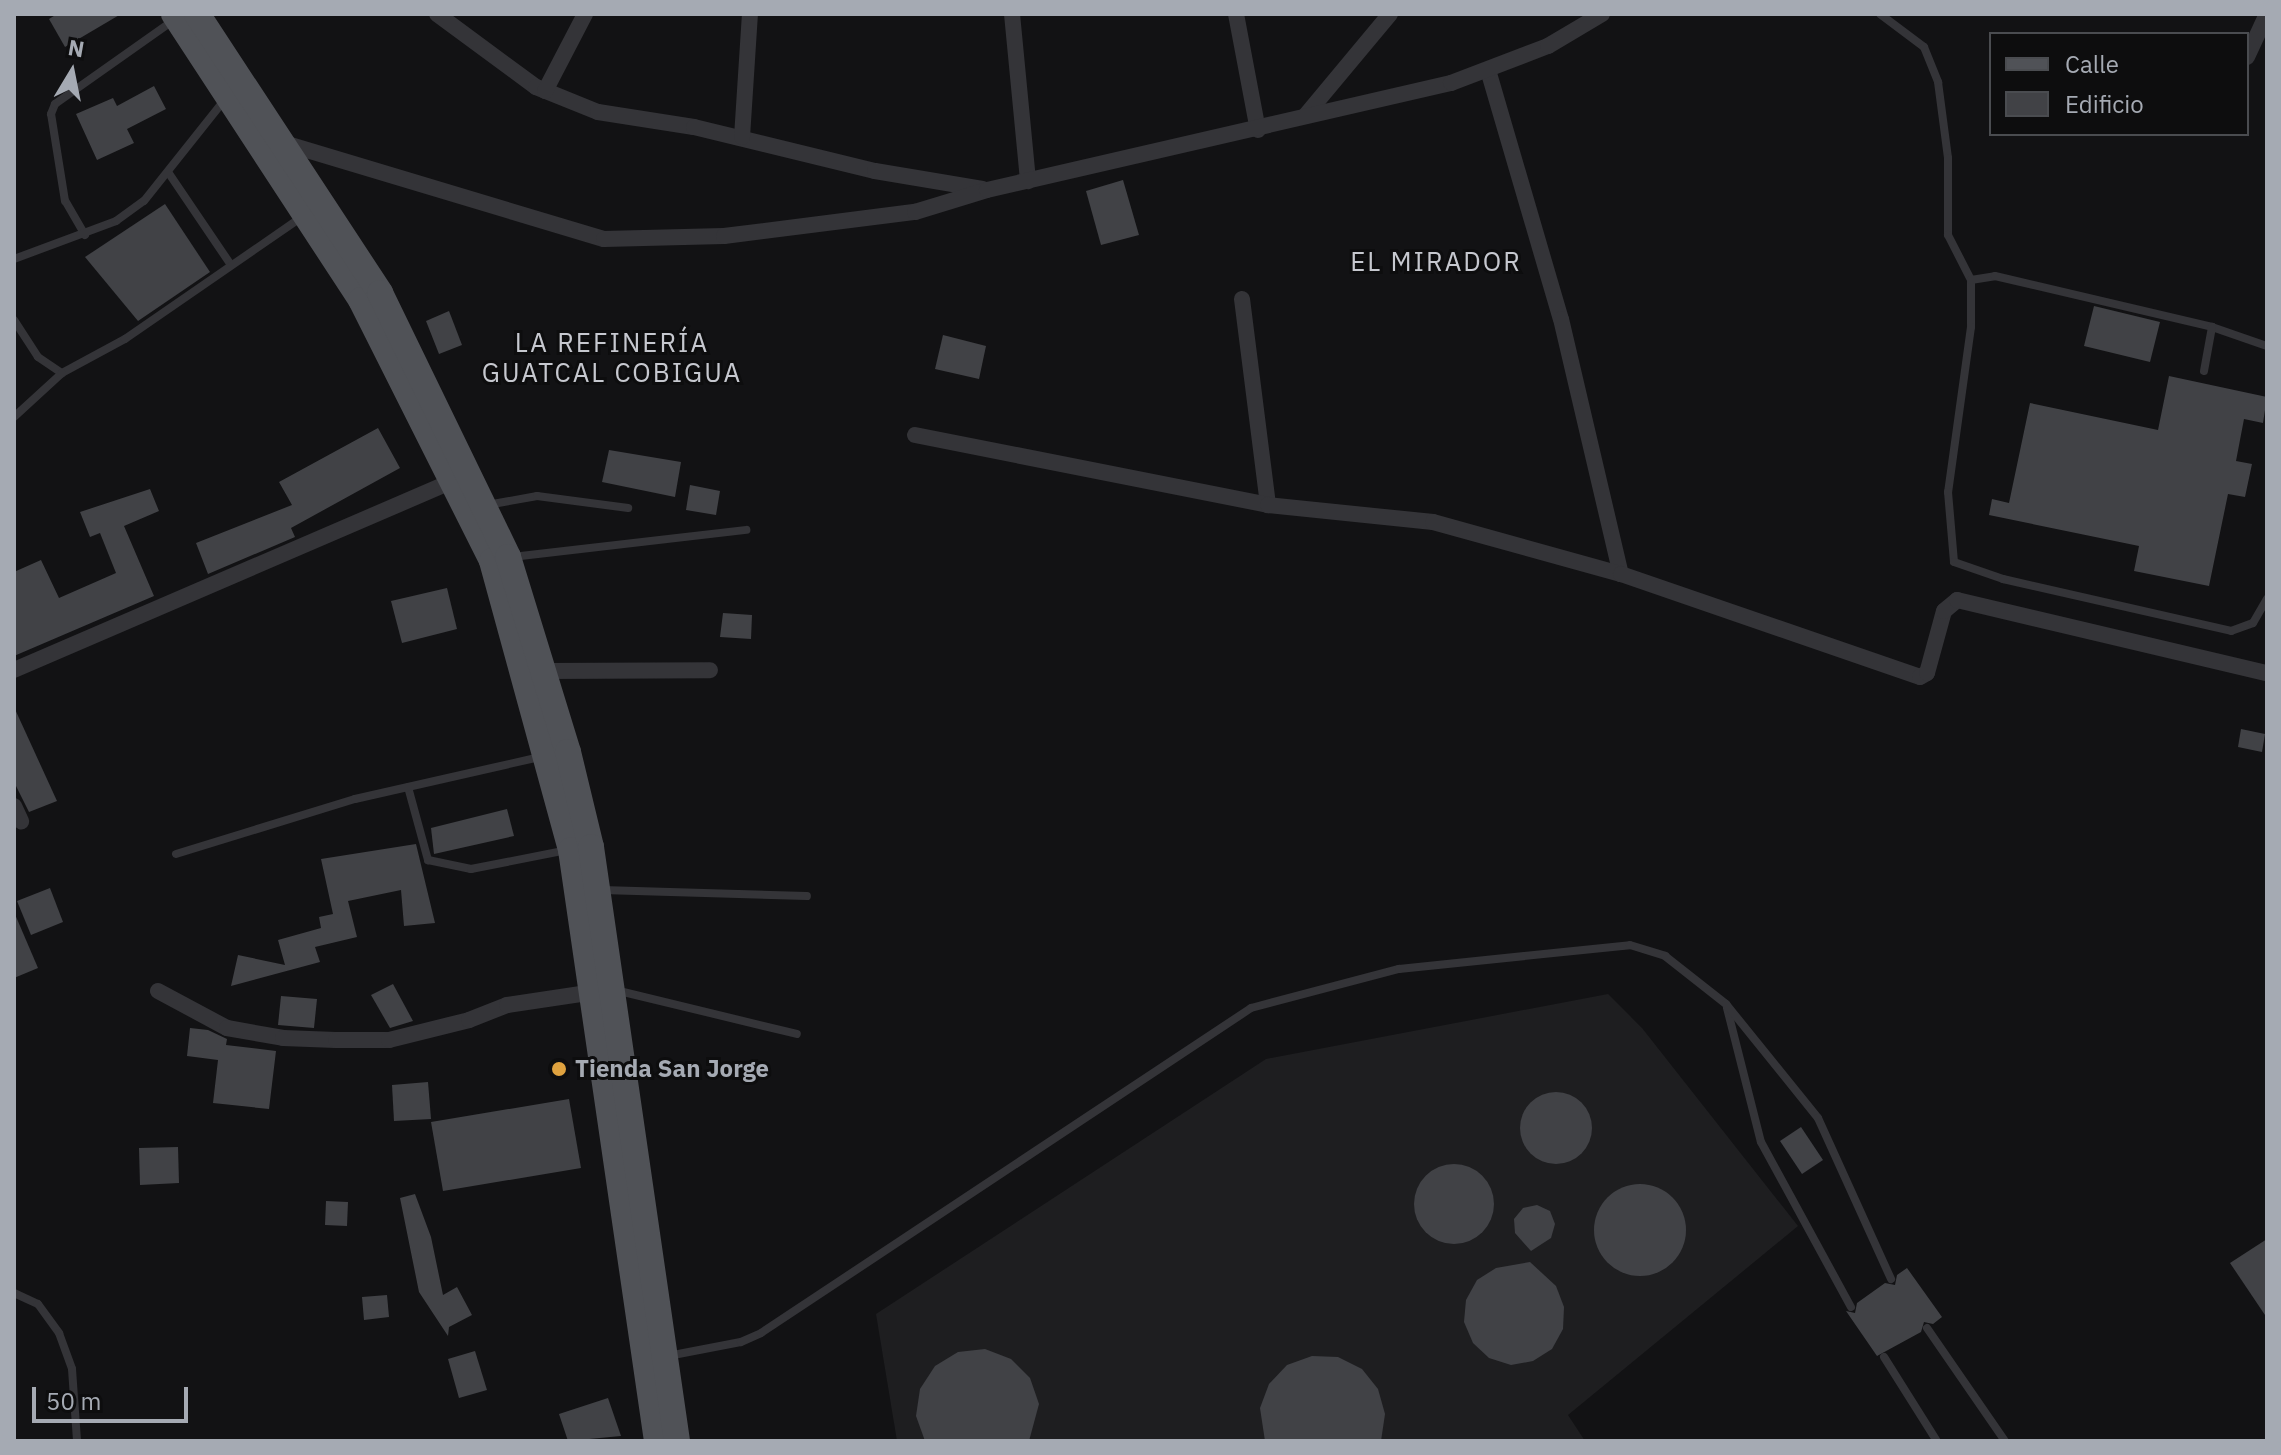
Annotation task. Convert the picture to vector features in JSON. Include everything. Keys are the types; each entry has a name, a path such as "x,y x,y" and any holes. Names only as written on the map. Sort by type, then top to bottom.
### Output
{"main road":[{"path":"183,15 238,90 315,210 361,300 461,478 492,561 548,756 604,991 677,1441"},
{"path":"461,478 486,505 508,557 545,671 598,890 604,991 657,1441"}],"street":[{"path":"437,14 545,91 598,112 742,137 875,171 987,190"},
{"path":"545,91 585,14"},
{"path":"742,137 750,14"},
{"path":"1012,14 1028,181"},
{"path":"1236,14 1258,130"},
{"path":"1305,116 1390,14"},
{"path":"271,141 604,239 694,238 915,212 987,190 1258,130 1488,70 1548,46 1602,14"},
{"path":"2249,53 2267,14"},
{"path":"1488,70 1561,319 1621,574"},
{"path":"1242,299 1268,505"},
{"path":"915,435 1268,505 1433,522 1621,574 1920,677 1927,673 1944,611 1957,600 2267,673"},
{"path":"14,670 461,478"},
{"path":"545,671 710,670"},
{"path":"158,991 227,1028 283,1038 336,1040 389,1040 469,1020 507,1005 604,991"}],"lane":[{"path":"1880,14 1924,47 1938,82 1948,158 1948,235 1971,280 1971,327 1948,492 1954,562 2003,579 2231,631 2253,623 2267,599"},
{"path":"85,235 65,201 51,114 55,104 183,15"},
{"path":"14,259 85,235 144,201 238,90"},
{"path":"168,172 231,265"},
{"path":"14,417 62,373 125,339 315,210"},
{"path":"1971,280 1995,276 2212,327 2267,346"},
{"path":"14,320 38,357 62,373"},
{"path":"2204,371 2212,327"},
{"path":"486,505 537,496 628,508"},
{"path":"508,557 746,530"},
{"path":"176,854 408,787 548,756"},
{"path":"408,787 428,860 471,869 571,850"},
{"path":"598,890 807,896"},
{"path":"663,1357 741,1342 761,1333 1251,1008 1399,969 1630,945 1665,956 1726,1004 1818,1118 1891,1279"},
{"path":"604,991 797,1034"},
{"path":"1726,1004 1761,1142 1851,1307"},
{"path":"14,1293 38,1304 59,1333 72,1369 77,1441"},
{"path":"1927,1328 2005,1441"},
{"path":"1884,1357 1937,1441"}],"shaded area":[{"path":"1608,994 1642,1028 1798,1226 1568,1415 1585,1441 897,1441 876,1314 1266,1059"}],"building":[{"path":"57,14 121,14 65,47 49,19"},
{"path":"154,86 166,109 127,129 134,143 97,160 76,114 113,98 117,106"},
{"path":"1123,180 1139,235 1101,245 1086,191"},
{"path":"165,204 210,272 138,321 85,257"},
{"path":"2094,306 2160,322 2150,362 2084,346"},
{"path":"449,311 462,345 439,354 426,321"},
{"path":"943,335 986,346 979,379 935,369"},
{"path":"2169,376 2267,397 2263,423 2244,419 2236,461 2252,464 2245,497 2228,494 2209,586 2134,571 2139,546 1989,515 1992,499 2009,503 2030,403 2158,430"},
{"path":"378,428 400,468 291,528 295,537 208,574 196,543 292,505 279,482"},
{"path":"609,450 681,462 675,497 602,482"},
{"path":"690,485 720,491 716,515 686,510"},
{"path":"150,489 159,511 124,526 154,596 14,656 14,572 41,560 59,598 116,573 100,533 90,537 80,512"},
{"path":"447,588 457,629 402,643 391,601"},
{"path":"723,613 752,615 751,639 720,637"},
{"path":"14,707 57,801 29,812 14,782"},
{"path":"2241,729 2265,734 2262,752 2238,747"},
{"path":"507,809 514,836 434,854 431,828"},
{"path":"416,844 435,923 404,926 401,890 348,901 357,937 315,947 320,962 231,986 238,955 285,965 278,940 321,928 319,917 333,914 321,859"},
{"path":"50,888 63,922 31,935 17,901"},
{"path":"14,912 38,968 14,978"},
{"path":"393,984 413,1021 390,1028 371,995"},
{"path":"281,996 317,999 314,1028 278,1025"},
{"path":"190,1028 208,1030 227,1039 226,1045 276,1051 269,1109 213,1103 218,1060 187,1056"},
{"path":"428,1082 431,1119 394,1121 392,1085"},
{"path":"1556,1092 1576,1098 1586,1108 1592,1128 1586,1148 1576,1158 1556,1164 1536,1158 1526,1148 1520,1128 1526,1108 1536,1098"},
{"path":"569,1099 581,1168 443,1191 431,1122"},
{"path":"1801,1127 1823,1160 1802,1174 1780,1141"},
{"path":"178,1147 179,1183 140,1185 139,1148"},
{"path":"1454,1164 1469,1167 1482,1176 1491,1189 1494,1204 1491,1219 1482,1232 1469,1241 1454,1244 1439,1241 1426,1232 1417,1219 1414,1204 1417,1189 1426,1176 1439,1167"},
{"path":"1640,1184 1657,1188 1672,1198 1682,1213 1686,1230 1682,1247 1672,1262 1657,1272 1640,1276 1623,1272 1608,1262 1598,1247 1594,1230 1598,1213 1608,1198 1623,1188"},
{"path":"415,1194 431,1237 443,1295 457,1287 472,1315 449,1327 448,1336 419,1292 400,1198"},
{"path":"326,1201 348,1202 347,1226 325,1225"},
{"path":"1537,1205 1550,1211 1555,1224 1551,1238 1531,1251 1515,1233 1514,1219 1523,1208"},
{"path":"2267,1239 2267,1318 2230,1263"},
{"path":"1530,1262 1556,1286 1564,1307 1563,1329 1552,1349 1533,1361 1511,1365 1489,1358 1473,1343 1464,1322 1466,1300 1477,1280 1496,1268"},
{"path":"1907,1268 1942,1317 1933,1324 1924,1322 1921,1332 1877,1356 1846,1311 1855,1313 1857,1303 1885,1283 1895,1285 1897,1275"},
{"path":"387,1295 389,1317 364,1320 362,1297"},
{"path":"985,1349 1011,1359 1030,1378 1039,1404 1029,1441 925,1441 916,1416 920,1389 935,1366 958,1352"},
{"path":"475,1351 487,1390 459,1398 448,1359"},
{"path":"1312,1356 1338,1357 1362,1369 1378,1389 1385,1414 1381,1441 1265,1441 1260,1408 1269,1384 1287,1365"},
{"path":"608,1398 621,1436 568,1441 559,1414"}],"place":[{"name":"Tienda San Jorge","path":"559,1069"}],"district":[{"name":"EL MIRADOR","path":"1436,262"},
{"name":"LA REFINERÍA GUATCAL COBIGUA","path":"612,358"}]}
